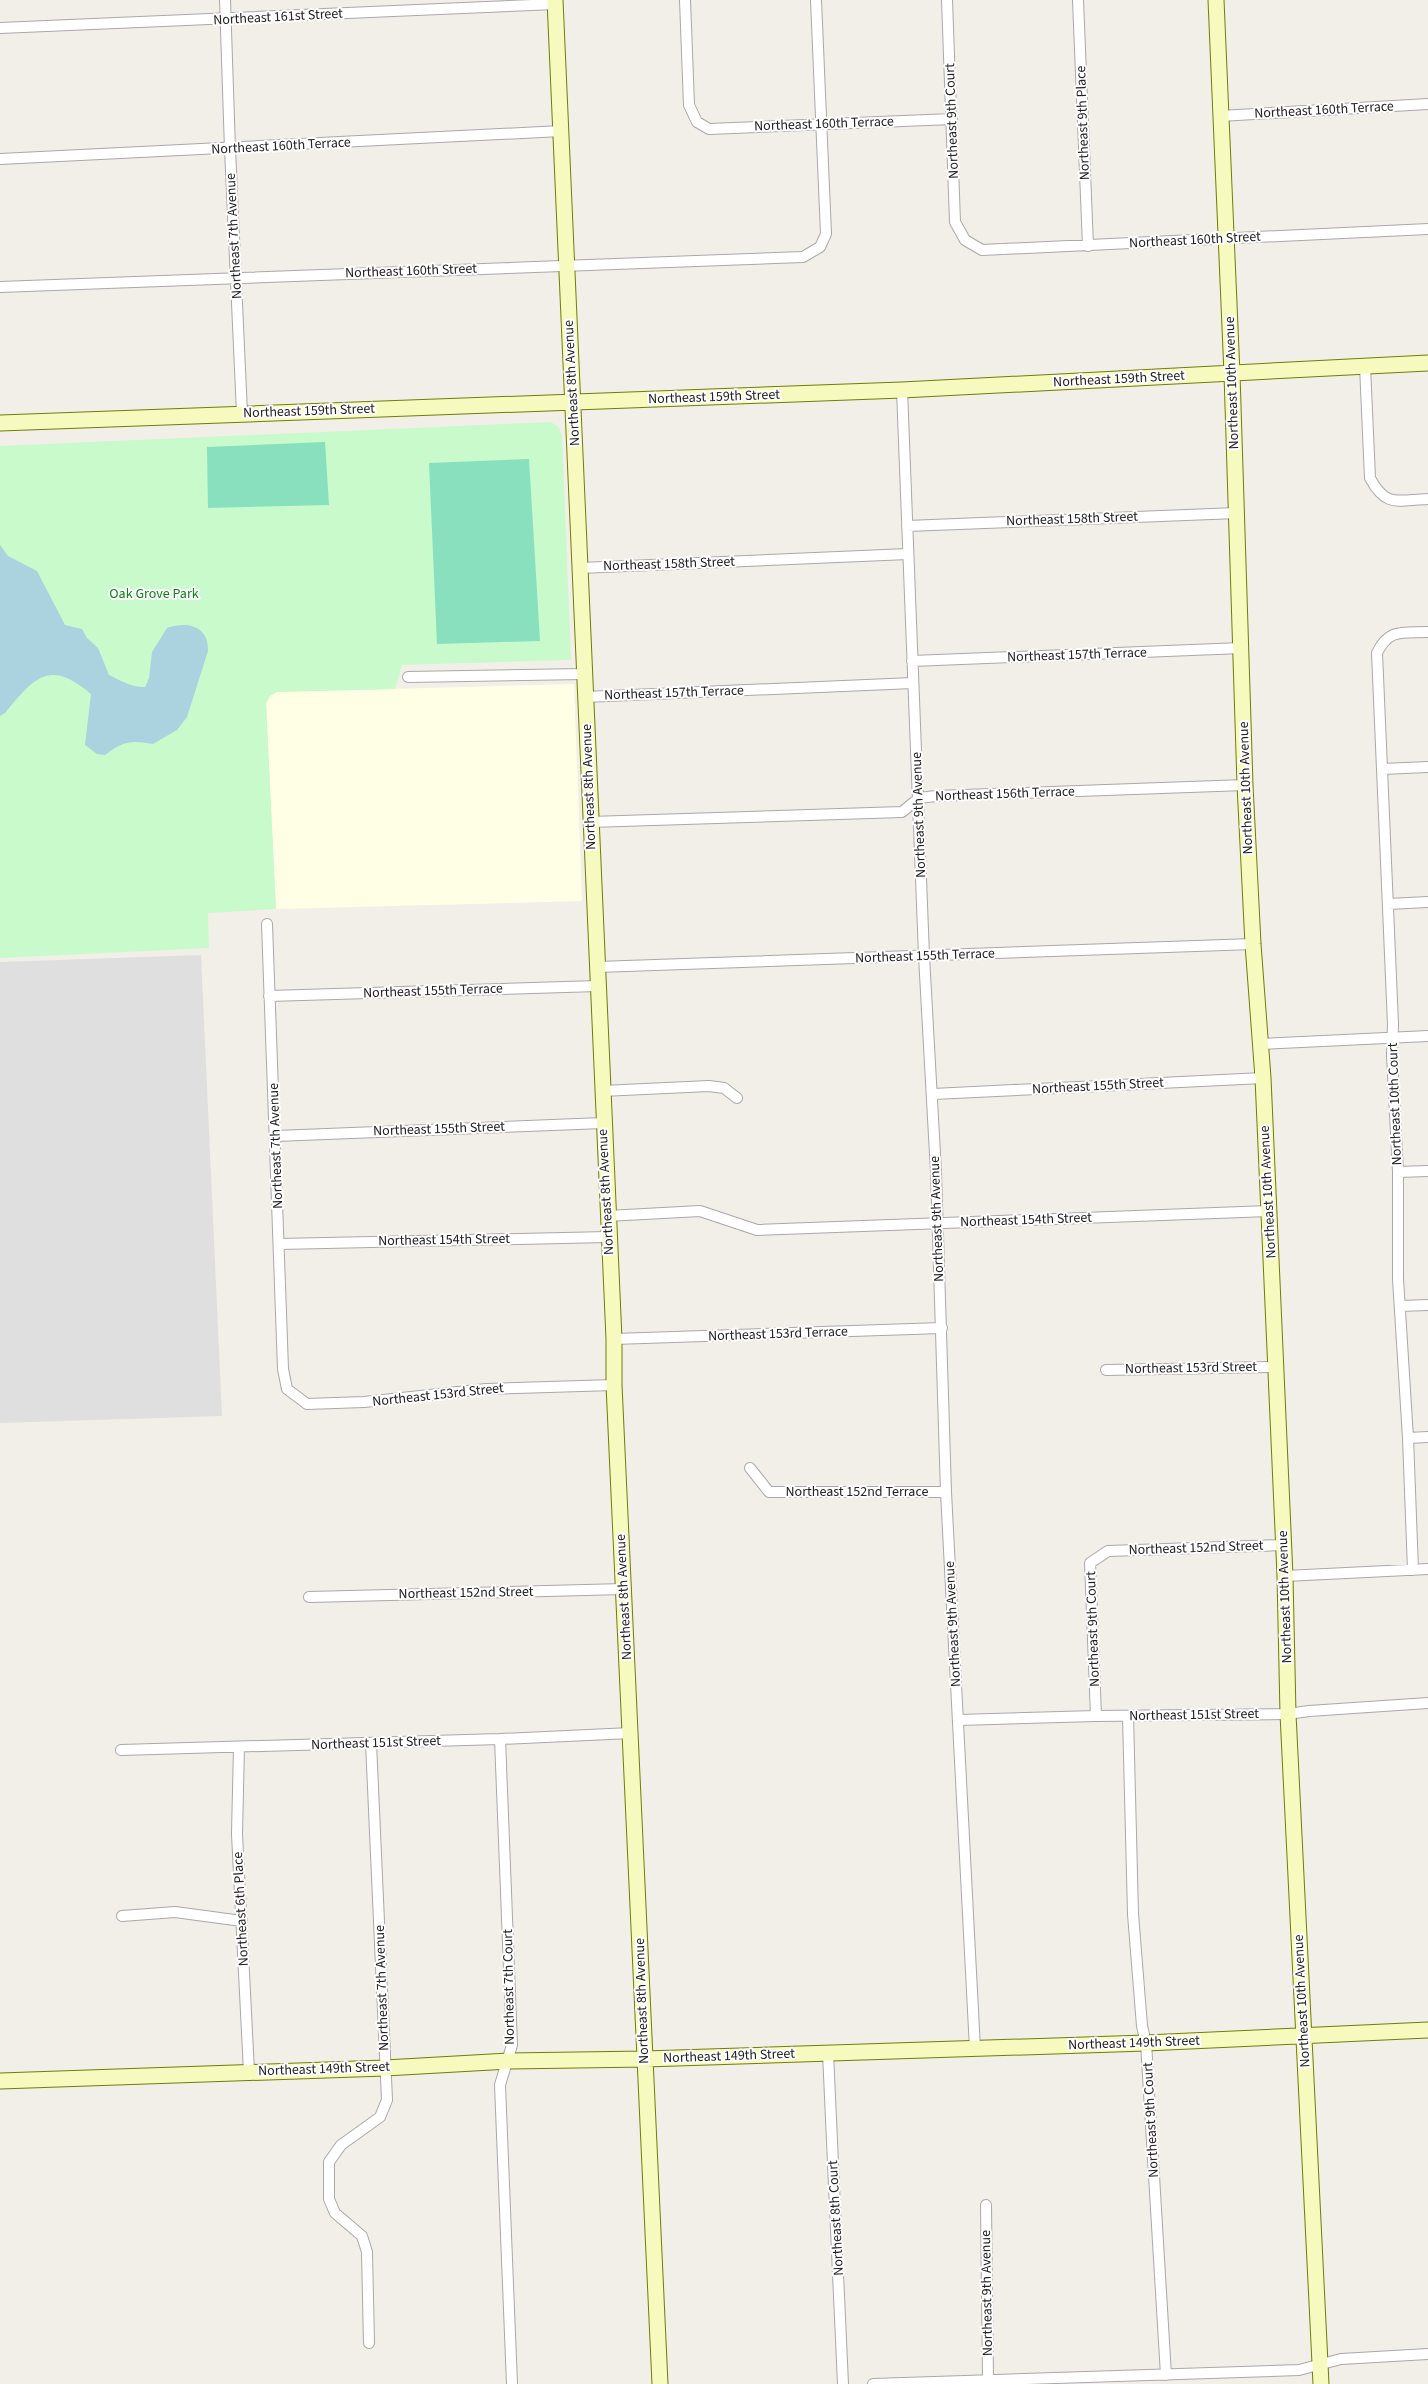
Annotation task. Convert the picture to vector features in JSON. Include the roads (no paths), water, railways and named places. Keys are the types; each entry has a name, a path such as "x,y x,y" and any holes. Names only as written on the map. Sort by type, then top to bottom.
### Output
{"street":[{"name":"Northeast 7th Avenue","path":"226,0 230,149 242,413"},
{"name":"Northeast 160th Terrace","path":"685,0 689,105 697,122 709,129 952,119"},
{"path":"816,0 821,125"},
{"name":"Northeast 9th Court","path":"947,0 955,222 965,240"},
{"name":"Northeast 9th Place","path":"1078,0 1088,246"},
{"name":"Northeast 10th Avenue","path":"1216,0 1253,944 1263,1078 1283,1545 1288,1714 1321,2384"},
{"name":"Northeast 161st Street","path":"0,28 226,20 556,2"},
{"name":"Northeast 8th Avenue","path":"556,2 607,1216 614,1339 614,1385 660,2384"},
{"name":"Northeast 160th Terrace","path":"1220,116 1428,104"},
{"name":"Northeast 160th Street","path":"0,287 567,264 803,257 820,247 826,234 821,125"},
{"name":"Northeast 160th Terrace","path":"0,159 561,131"},
{"name":"Northeast 160th Street","path":"965,240 982,250 1428,229"},
{"name":"Northeast 159th Street","path":"0,423 902,390 1428,363"},
{"path":"1365,366 1370,478 1378,494 1389,501 1428,499"},
{"name":"Northeast 9th Avenue","path":"902,390 924,956 933,1094 946,1492 975,2048"},
{"name":"Northeast 158th Street","path":"907,526 1237,513"},
{"name":"Northeast 158th Street","path":"580,568 908,554"},
{"name":"Northeast 10th Court","path":"1413,1570 1400,1306 1398,1172 1376,654 1383,640 1396,634 1428,632"},
{"name":"Northeast 157th Terrace","path":"912,661 1242,648"},
{"path":"408,677 584,674"},
{"name":"Northeast 157th Terrace","path":"585,697 913,683"},
{"path":"1382,769 1428,767"},
{"name":"Northeast 156th Terrace","path":"590,822 902,812 919,798 936,796 1246,785"},
{"path":"1388,904 1428,902"},
{"name":"Northeast 7th Avenue","path":"267,924 283,1369"},
{"name":"Northeast 155th Terrace","path":"597,967 1253,944"},
{"name":"Northeast 155th Terrace","path":"269,996 598,986"},
{"path":"1261,1044 1428,1036"},
{"name":"Northeast 155th Street","path":"933,1094 1263,1078"},
{"path":"602,1091 709,1086 724,1088 737,1098"},
{"name":"Northeast 155th Street","path":"276,1136 603,1123"},
{"path":"1398,1172 1428,1171"},
{"name":"Northeast 154th Street","path":"607,1216 700,1212 757,1230 1269,1212"},
{"name":"Northeast 154th Street","path":"279,1244 608,1237"},
{"path":"1400,1306 1428,1305"},
{"name":"Northeast 153rd Terrace","path":"614,1339 942,1328"},
{"name":"Northeast 153rd Street","path":"1106,1370 1276,1367"},
{"name":"Northeast 153rd Street","path":"283,1369 287,1389 307,1404 364,1402 486,1389 614,1385"},
{"path":"1408,1438 1428,1437"},
{"name":"Northeast 152nd Terrace","path":"750,1468 769,1492 946,1492"},
{"name":"Northeast 152nd Street","path":"1108,1552 1283,1545"},
{"name":"Northeast 9th Court","path":"1096,1716 1090,1563 1108,1552"},
{"path":"1284,1576 1428,1569"},
{"name":"Northeast 152nd Street","path":"309,1597 624,1589"},
{"name":"Northeast 151st Street","path":"959,1720 1096,1716 1288,1714 1309,1710 1428,1703"},
{"name":"Northeast 9th Court","path":"1128,1716 1133,1914 1142,2026 1146,2043 1166,2375"},
{"name":"Northeast 151st Street","path":"121,1750 500,1739 631,1733"},
{"name":"Northeast 7th Court","path":"500,1739 512,2045 509,2061 500,2085 512,2384"},
{"name":"Northeast 7th Avenue","path":"369,2343 367,2252 362,2236 335,2213 329,2199 328,2162 342,2145 380,2117 387,2100 371,1743"},
{"name":"Northeast 6th Place","path":"239,1747 237,1834 249,2072"},
{"path":"122,1916 175,1912 242,1921"},
{"name":"Northeast 149th Street","path":"0,2081 385,2068 509,2061 645,2059 1146,2043 1428,2030"},
{"name":"Northeast 8th Court","path":"828,2052 844,2384"},
{"name":"Northeast 9th Avenue","path":"986,2205 988,2380"},
{"path":"873,2384 1299,2370 1341,2358 1428,2354"}],"water":[{"path":"0,545 8,556 37,571 65,625 82,629 87,638 98,648 109,675 126,683 145,687 149,678 152,652 167,628 189,625 200,630 205,635 208,651 187,717 177,730 153,744 133,742 122,744 105,755 97,754 85,745 91,694 64,677 53,675 43,677 34,682 0,716"}],"park label":[{"name":"Oak Grove Park","path":"154,594"}]}
